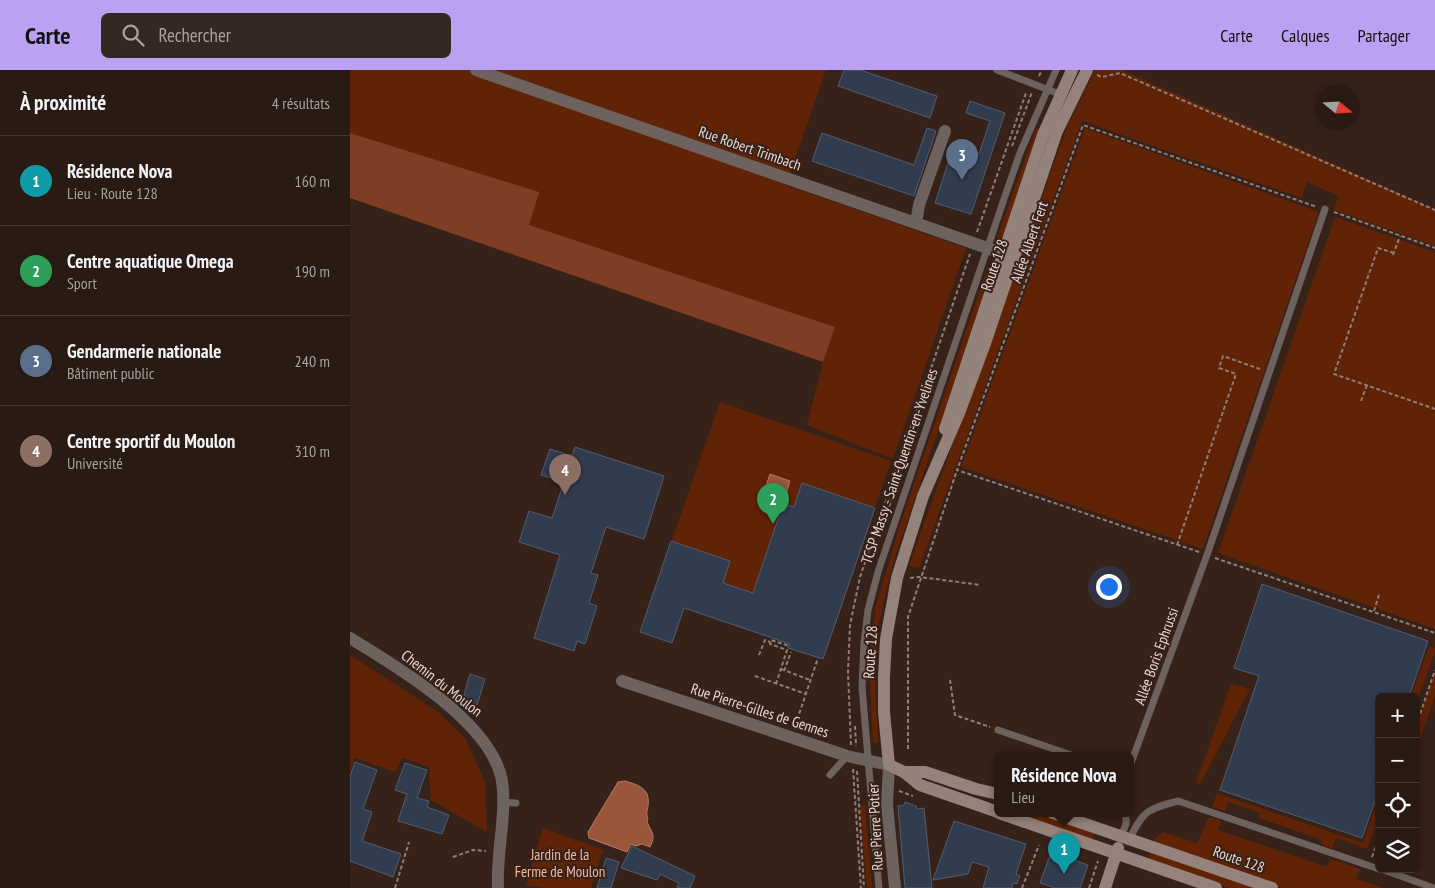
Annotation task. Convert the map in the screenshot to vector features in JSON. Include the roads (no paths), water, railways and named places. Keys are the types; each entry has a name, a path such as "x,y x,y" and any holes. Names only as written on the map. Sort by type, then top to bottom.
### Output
{"main road":[{"name":"Route 128","path":"1066,97 1072,70"},
{"name":"Route 128","path":"889,765 884,712 884,677 886,639 898,578 932,472 970,385 1043,135 1066,97 1086,71"},
{"path":"889,765 904,772 920,785 994,812"},
{"path":"904,772 925,772 994,793"},
{"path":"1010,817 1216,888"},
{"name":"Route 128","path":"1065,817 1272,888"},
{"path":"1105,888 1116,854 1125,838"}],"street":[{"name":"Rue Robert Trimbach","path":"476,70 1008,255"},
{"path":"916,223 919,205 945,131"},
{"name":"Chemin du Moulon","path":"350,638 384,658 470,724 485,742 496,761 502,782 498,888"},
{"name":"Rue Pierre-Gilles de Gennes","path":"622,681 847,756 889,765"},
{"name":"Rue Pierre Potier","path":"889,765 887,804 895,888"}],"lane":[{"path":"997,70 1066,97"},
{"name":"TCSP Massy - Saint-Quentin-en-Yvelines","path":"879,888 862,687 868,610 878,572 1020,153 1056,70"},
{"name":"Allée Boris Ephrussi","path":"1134,755 1207,555 1325,209"},
{"path":"998,730 1062,752"},
{"path":"830,775 847,756"},
{"path":"1125,838 1141,815 1160,806 1178,801 1375,867"},
{"path":"502,802 516,803"},
{"path":"1125,838 1126,817"},
{"path":"1391,873 1434,888"}],"place":[{"name":"Gendarmerie nationale","path":"962,180"},
{"name":"Centre sportif du Moulon","path":"565,495"},
{"name":"Centre aquatique Omega","path":"773,524"},
{"name":"Résidence Nova","path":"1064,874"}],"park label":[{"name":"Jardin de la Ferme de Moulon","path":"560,862"}]}
